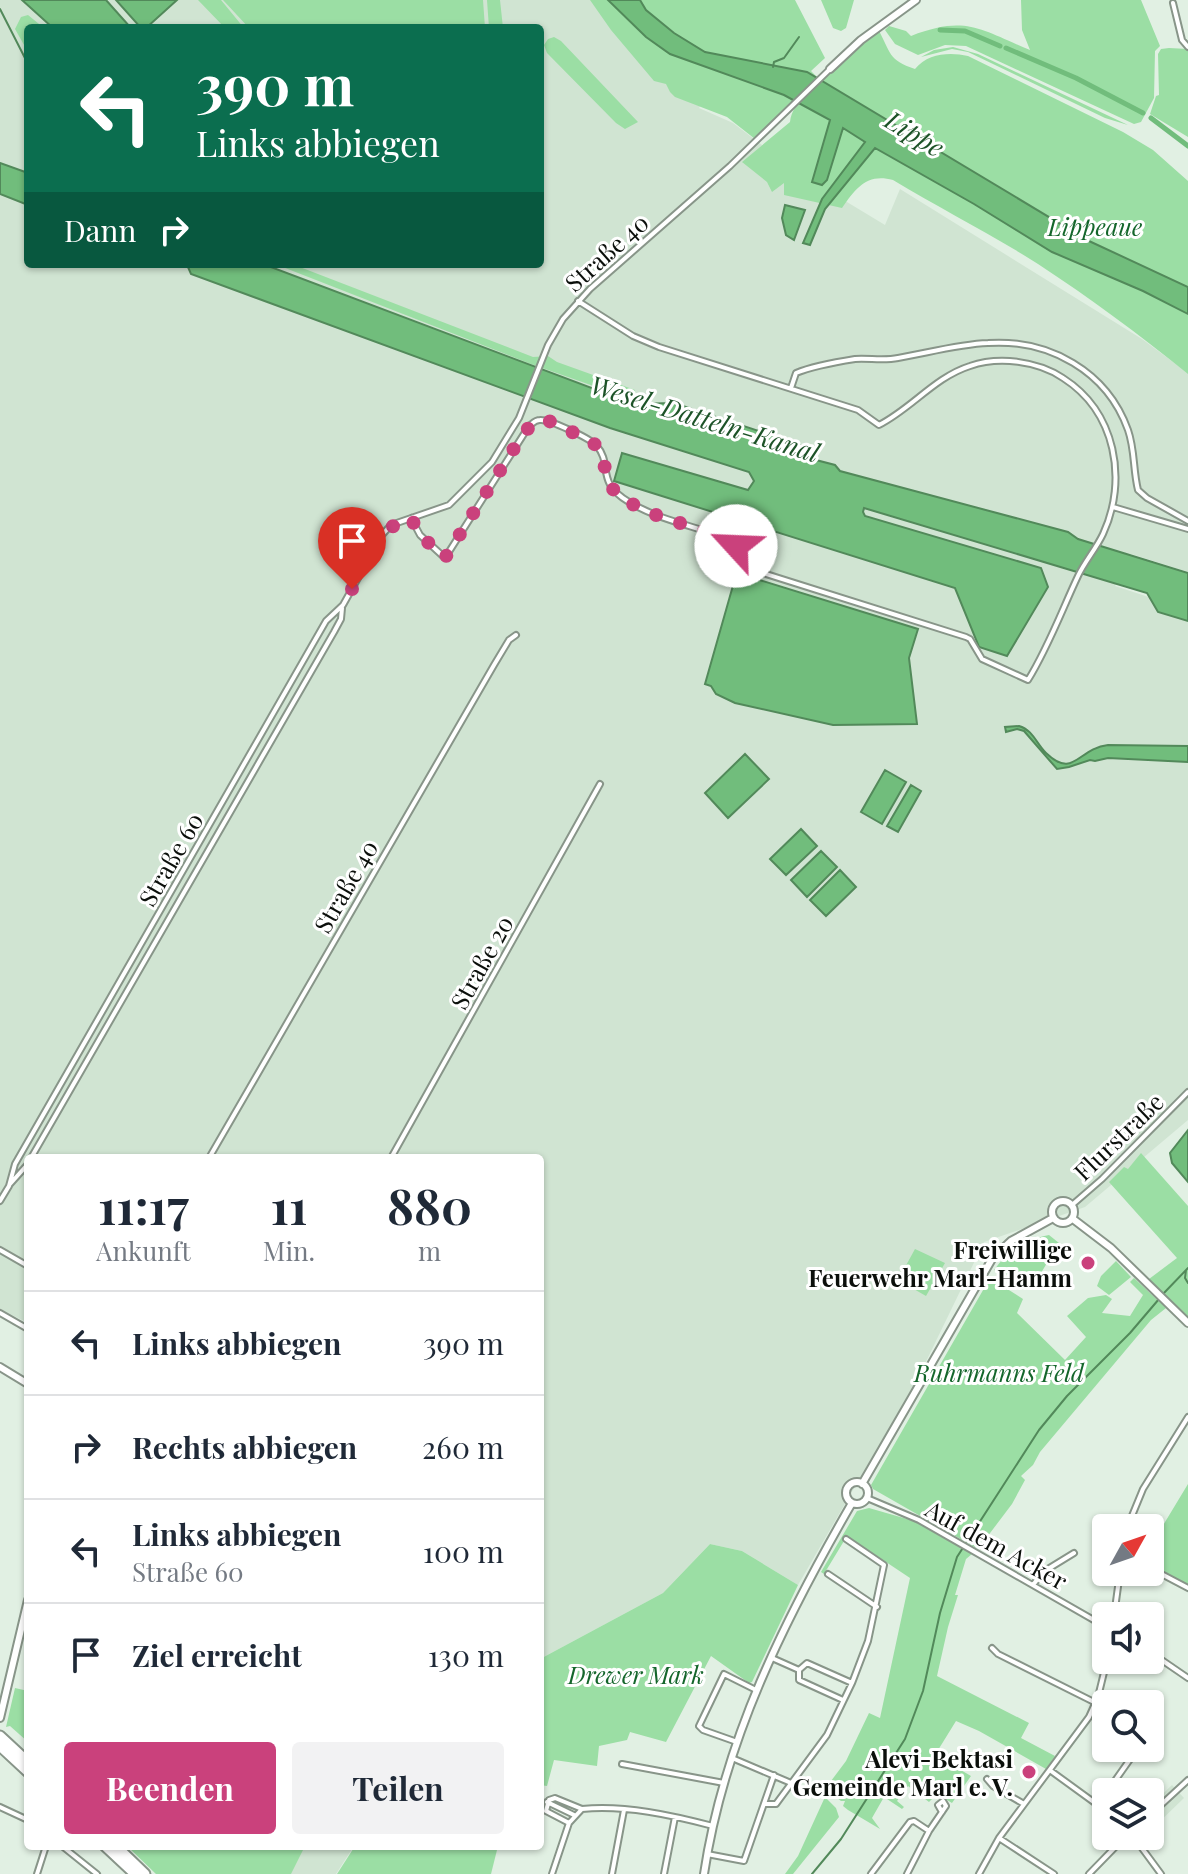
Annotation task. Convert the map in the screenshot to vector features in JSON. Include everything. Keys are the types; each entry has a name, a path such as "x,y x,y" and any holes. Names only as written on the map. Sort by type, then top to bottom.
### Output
{"highway":[{"path":"1,1740 24,1759"},
{"path":"1,1740 24,1767"},
{"path":"109,1850 135,1874"},
{"path":"120,1850 145,1874"}],"main road":[{"path":"830,69 861,40 916,0"},
{"path":"1064,1201 1072,1205 1075,1211 1073,1219 1062,1224 1053,1218 1052,1210 1056,1203 1064,1201"},
{"path":"862,1484 992,1259 1011,1241 1053,1218"},
{"path":"1073,1219 1111,1248 1188,1323"},
{"path":"0,1367 24,1382"},
{"path":"854,1483 862,1484 867,1489 867,1498 862,1503 852,1503 847,1498 847,1488 854,1483"},
{"path":"704,1874 724,1783 769,1657 852,1503"},
{"path":"0,1718 24,1617"}],"street":[{"path":"1173,3 1186,45"},
{"name":"Straße 40","path":"411,518 441,509 458,497 492,462 519,418 548,345 578,301 698,195 830,69"},
{"path":"411,518 420,535 445,558 529,426 535,421 544,420 593,442 602,455 609,486 630,503 653,514 734,541 736,546 731,563 966,637 982,659 1028,680 1079,575 1102,537 1113,507 1116,465 1108,434 1100,417 1079,390 1055,372 1041,367 1012,362 979,363 939,381 879,425 858,410 646,342 578,301"},
{"path":"791,388 796,373 854,359 893,359 985,343 1023,344 1047,349 1082,367 1108,393 1130,434 1138,490 1188,521"},
{"path":"1113,507 1188,529"},
{"name":"Straße 60","path":"0,1201 9,1186 15,1164 326,621 343,605 379,540 391,525 411,518"},
{"path":"33,1154 334,632 341,619 343,605"},
{"name":"Straße 40","path":"211,1154 494,665 509,640 516,635"},
{"name":"Straße 20","path":"393,1154 600,784"},
{"name":"Flurstraße","path":"1072,1205 1188,1092"},
{"path":"9,1186 24,1169"},
{"path":"0,1250 24,1264"},
{"path":"0,1313 24,1327"},
{"path":"1133,1514 1143,1489 1188,1417"},
{"name":"Auf dem Acker","path":"867,1498 919,1520 1092,1619"},
{"path":"765,1804 776,1804 827,1735 868,1641 884,1565 846,1539"},
{"path":"1033,1585 1043,1572 1074,1553"},
{"path":"828,1574 877,1607"},
{"path":"1164,1575 1188,1588"},
{"path":"992,1648 1092,1701"},
{"path":"769,1657 799,1670"},
{"path":"1164,1662 1188,1678"},
{"path":"844,1701 799,1680 799,1670 807,1663 852,1683"},
{"path":"737,1742 699,1726 724,1674 756,1690"},
{"path":"979,1874 999,1838 1051,1771 1092,1709"},
{"path":"732,1758 791,1783"},
{"path":"622,1764 724,1783"},
{"path":"1051,1771 1092,1801"},
{"path":"707,1854 744,1861 774,1775"},
{"path":"987,1779 993,1786 1024,1804"},
{"path":"1164,1802 1188,1780"},
{"path":"1182,1785 1188,1792"},
{"path":"569,1823 548,1813 545,1808 547,1802 555,1798 582,1809 624,1810 713,1826"},
{"path":"547,1802 574,1815"},
{"path":"0,1807 24,1818"},
{"path":"552,1874 569,1823 582,1809"},
{"path":"612,1874 624,1810"},
{"path":"907,1874 942,1812"},
{"path":"664,1874 675,1817"},
{"path":"871,1874 910,1822 914,1821 929,1831"},
{"path":"999,1838 1054,1874"},
{"path":"37,1874 45,1850"},
{"path":"67,1850 97,1874"},
{"path":"1089,1874 1112,1850"},
{"path":"1143,1850 1161,1874"}],"shaded area":[{"path":"0,0 608,0 721,73 699,108 733,123 799,173 885,225 900,189 1142,339 1188,373 1188,572 1131,554 1115,586 1188,610 1188,1120 1085,1207 984,1242 919,1376 798,1585 742,1551 710,1544 663,1593 544,1657 544,1154 24,1154 24,1321 0,1309"},
{"path":"1172,1785 1184,1798 1164,1817 1164,1793"},
{"path":"152,1850 351,1850 336,1874 179,1874"}],"green space":[{"path":"198,0 221,0 241,24 221,24"},
{"path":"223,0 483,0 485,24 245,24"},
{"path":"487,0 500,0 503,24 489,24"},
{"path":"590,0 795,0 825,58 811,71 818,78 755,139 727,117 675,97 666,84 654,81"},
{"path":"821,0 854,0 846,28 841,31 833,28"},
{"path":"1021,0 1141,0 1160,46 1155,51 1154,98 1141,122 1134,124 966,46 945,45 918,55 895,44 885,30 889,26 906,31 911,36 946,26 972,27 1030,50 1022,30"},
{"path":"28,15 39,24 24,24 24,45 15,29 21,17"},
{"name":"Lippeaue","path":"878,29 891,55 906,66 915,69 926,60 940,55 968,56 1123,132 1153,150 1188,181 1188,374 1038,264 893,180 876,179 863,184 842,208 784,195 784,183 772,192 767,182 742,162 790,122 799,103 829,85 822,80"},
{"path":"554,37 638,122 625,129 616,123 547,53 544,45"},
{"path":"953,47 978,54 1128,125 1105,118 968,52 952,49 921,57 934,50"},
{"path":"1161,49 1188,49 1188,137 1150,114 1159,95 1158,54"},
{"path":"285,268 302,268 533,357 548,356 635,390 636,401 531,364"},
{"path":"1141,1153 1188,1206 1188,1319 1146,1277 1149,1279 1177,1258 1109,1182 1124,1167 1128,1169"},
{"path":"1049,1235 1059,1243 1035,1283 1021,1286 994,1270 1018,1247"},
{"path":"915,1249 945,1263 926,1296 898,1280"},
{"path":"1116,1261 1131,1277 1109,1295 1097,1286 1101,1276"},
{"name":"Ruhrmanns Feld","path":"990,1278 1023,1299 1017,1313 1065,1360 1086,1337 1067,1316 1088,1298 1106,1295 1112,1299 1102,1313 1130,1316 1143,1295 1130,1282 1134,1278 1166,1308 1151,1320 1021,1476 1025,1480 1012,1504 978,1549 873,1489 871,1485"},
{"path":"1188,1484 1188,1586 1164,1573 1164,1524"},
{"path":"869,1508 914,1521 972,1554 966,1559 955,1595 958,1595 937,1676 1029,1723 1021,1738 1055,1756 1046,1769 956,1721 935,1755 971,1776 952,1803 937,1794 929,1802 908,1786 897,1801 904,1807 902,1809 884,1797 872,1818 880,1829 848,1810 843,1806 845,1801 825,1789 846,1761 869,1713 880,1718 910,1578 847,1536 824,1574 821,1572 857,1511"},
{"name":"Drewer Mark","path":"710,1544 742,1551 798,1585 752,1682 749,1683 711,1656 666,1742 630,1732 627,1740 599,1746 597,1766 554,1760 547,1786 544,1786 544,1657 663,1593"},
{"path":"15,1688 24,1690 24,1738 10,1726 6,1727"},
{"path":"825,1797 836,1808 839,1817 793,1874 785,1874 798,1856"},
{"path":"131,1850 303,1850 291,1874 156,1874"},
{"path":"352,1850 497,1850 491,1874 337,1874"}],"water":[{"path":"22,0 106,0 127,24 49,24"},
{"path":"116,0 177,0 150,24 137,24"},
{"path":"608,0 640,0 646,10 674,33 705,52 807,72 1089,241 1188,287 1188,314 1052,252 875,148 825,209 810,245 803,243 822,199 865,142 843,128 827,180 822,185 812,182 830,120 784,95 670,54 646,37"},
{"path":"0,163 24,172 24,203 0,194"},
{"path":"785,205 805,210 794,240 786,235 782,218"},
{"name":"Wesel-Datteln-Kanal","path":"188,268 274,268 634,404 674,403 801,445 816,460 835,465 840,471 1068,532 1078,539 1188,573 1188,621 1158,612 1147,593 864,508 865,516 1041,568 1048,587 1007,656 979,647 955,588 614,481 622,453 748,490 754,481 749,472 610,428 191,274"},
{"path":"750,577 918,629 909,658 917,724 833,725 735,703 716,694 711,686 705,684 734,582"},
{"path":"1019,726 1031,734 1055,761 1063,764 1108,745 1188,746 1188,762 1108,758 1057,769 1024,731 1006,732 1005,727"},
{"path":"745,754 769,779 728,818 705,793"},
{"path":"885,770 906,782 882,824 861,812"},
{"path":"911,785 921,791 898,832 887,826"},
{"path":"801,829 817,846 786,875 770,859"},
{"path":"821,851 837,867 807,897 791,880"},
{"path":"840,870 856,887 826,916 810,900"},
{"path":"1188,1130 1188,1182 1172,1163 1170,1153"}],"waterway":[{"path":"0,9 24,56"},
{"path":"940,30 965,31 1000,46"},
{"path":"773,67 774,62 784,58 799,37"},
{"path":"1006,48 1076,78 1143,113"},
{"path":"1151,118 1188,146"},
{"path":"1163,1294 1188,1268"},
{"path":"1186,1270 1188,1283"},
{"path":"812,1874 841,1839 905,1739 923,1691 940,1613 957,1557 1039,1430 1159,1299"}],"place":[{"name":"Freiwillige Feuerwehr Marl-Hamm","path":"1088,1263"},
{"name":"Alevi-Bektasi Gemeinde Marl e. V.","path":"1029,1772"}],"route":[{"path":"352,589 382,535 401,520 411,518 420,535 445,558 525,431 539,420 549,421 593,442 602,455 609,486 630,503 653,514 734,541 736,546"}],"water label":[{"name":"Lippe","path":"915,133"}]}
